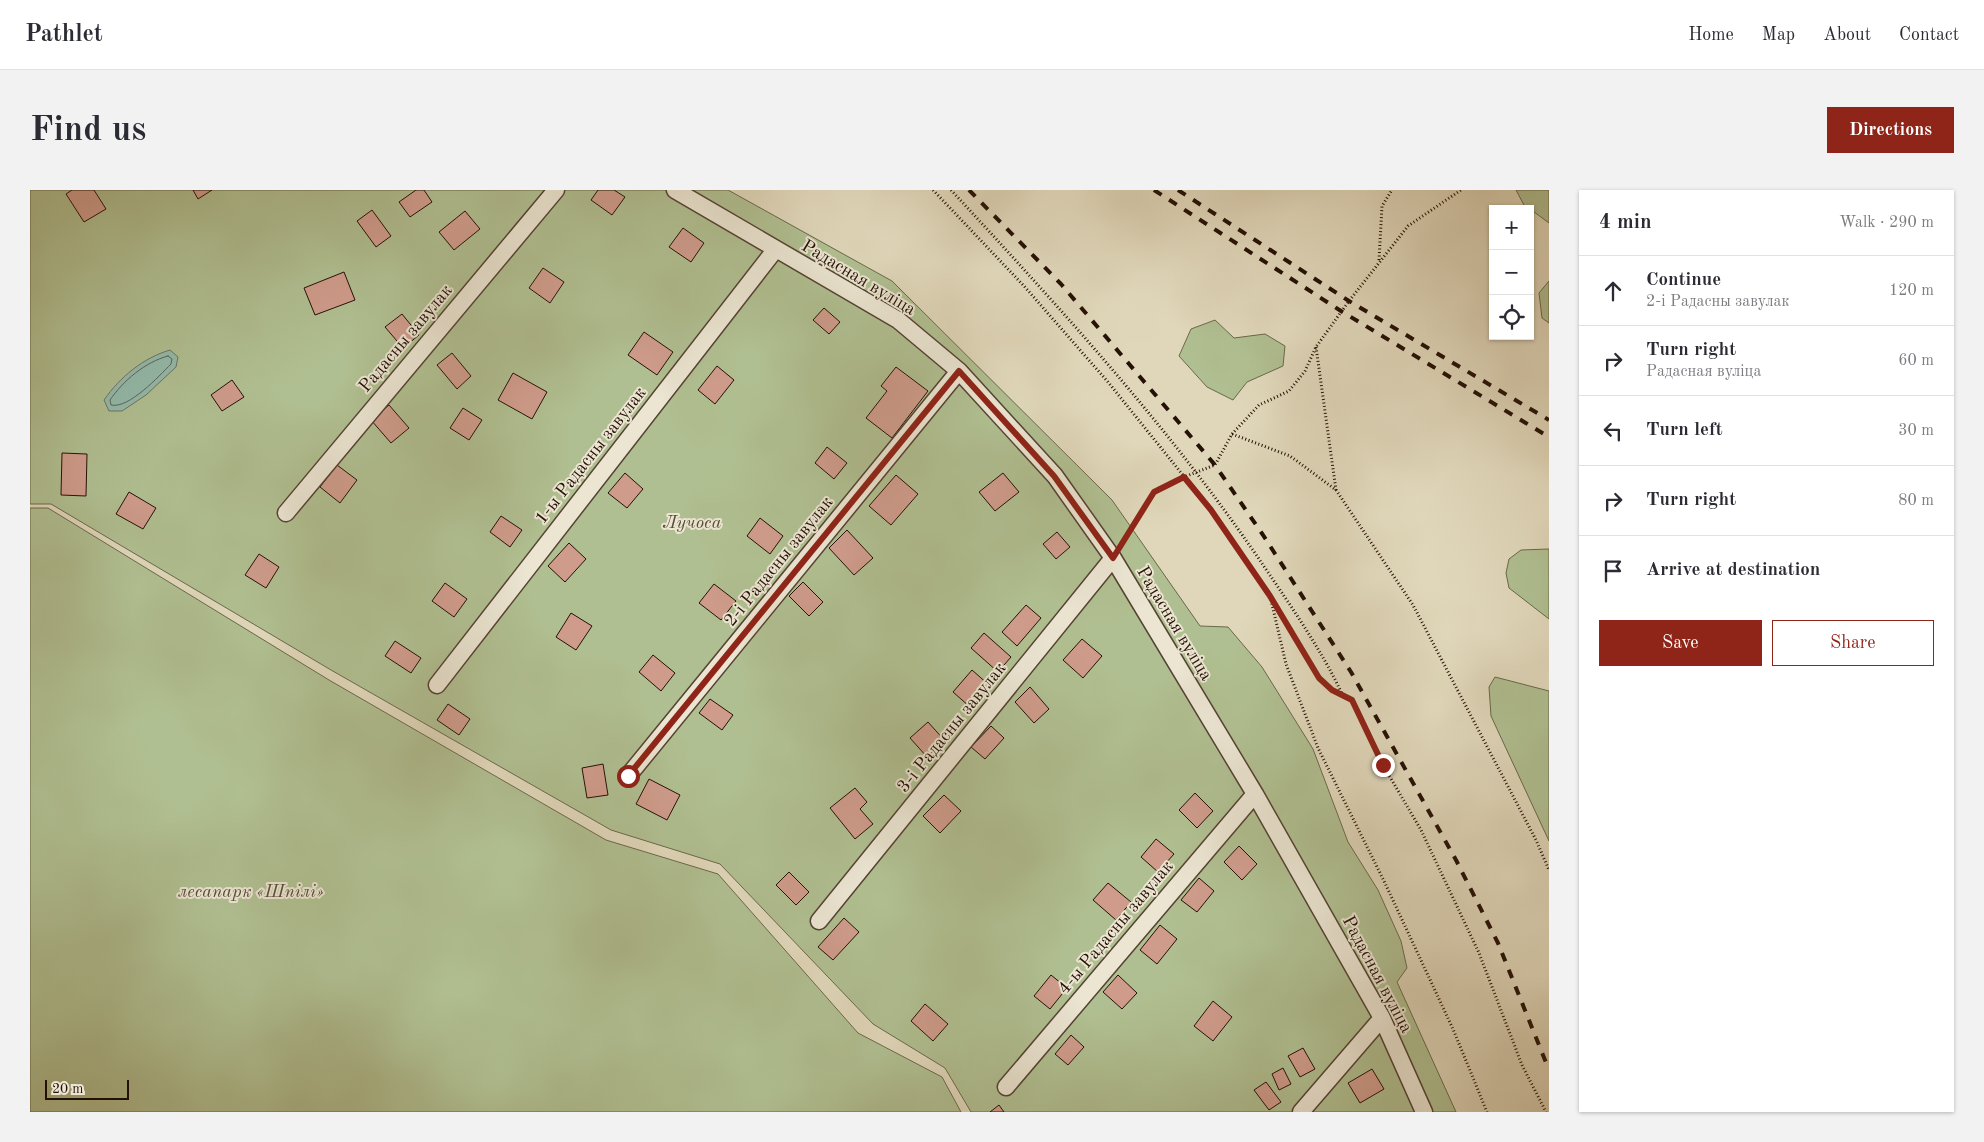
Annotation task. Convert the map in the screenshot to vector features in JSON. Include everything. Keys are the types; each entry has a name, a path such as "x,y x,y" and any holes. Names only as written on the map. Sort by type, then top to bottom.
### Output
{"lane":[{"name":"Радасны завулак","path":"286,513 556,190"},
{"name":"Радасная вуліца","path":"675,190 898,320 959,371 1054,476 1113,558 1255,794 1382,1018 1424,1112"},
{"name":"1-ы Радасны завулак","path":"437,686 775,250"},
{"name":"2-і Радасны завулак","path":"628,776 959,371"},
{"name":"3-і Радасны завулак","path":"820,921 1113,558"},
{"name":"4-ы Радасны завулак","path":"1006,1087 1255,794"},
{"path":"1301,1112 1382,1018"}],"path":[{"path":"933,190 1024,286 1108,382 1211,510 1270,596 1319,678 1332,690 1352,700 1383,765 1422,830 1479,952 1522,1065 1546,1112"},
{"path":"951,190 1065,315 1198,473 1278,588 1342,695"},
{"path":"1379,261 1382,206 1392,190"},
{"path":"1113,558 1154,492 1184,477 1215,465 1232,434 1259,405 1289,391 1305,371 1316,347 1379,261 1408,226 1461,190"},
{"path":"1316,347 1336,490"},
{"path":"1232,434 1290,456 1336,490 1413,605 1536,840 1549,870"},
{"path":"1270,596 1286,664 1318,748 1384,881 1449,1020 1487,1112"}],"green space":[{"name":"Лучоса","path":"30,190 728,190 892,281 1112,500 1200,626 1228,627 1262,667 1313,749 1348,842 1378,890 1401,941 1407,968 1397,982 1456,1112 971,1112 945,1068 873,1024 720,864 611,830 331,670 51,504 30,504"},
{"path":"1516,190 1549,190 1549,223 1534,212 1534,205 1524,205"},
{"path":"1549,281 1549,323 1542,318 1539,293"},
{"path":"1215,320 1234,338 1265,334 1285,346 1283,366 1247,382 1233,400 1207,387 1179,356 1191,329"},
{"name":"лесапарк «Шпілі»","path":"30,508 48,508 329,680 606,840 718,874 858,1033 942,1077 961,1112 30,1112"},
{"path":"1549,549 1549,619 1509,588 1506,573 1509,559 1521,550"},
{"path":"1495,677 1549,691 1549,841 1491,716 1489,687"}],"water":[{"path":"170,350 178,357 176,367 146,395 122,411 109,411 104,400 125,376 141,363"}],"building":[{"path":"72,190 94,190 106,209 84,222 66,194"},
{"path":"193,190 212,190 198,199"},
{"path":"416,190 424,190 432,202 410,217 399,202"},
{"path":"598,190 614,190 625,197 612,215 591,200"},
{"path":"372,210 391,236 376,247 357,221"},
{"path":"465,211 480,229 454,250 439,232"},
{"path":"683,228 704,243 691,262 669,247"},
{"path":"543,268 564,282 550,303 529,288"},
{"path":"344,272 355,300 315,315 304,288"},
{"path":"824,308 840,322 829,334 813,320"},
{"path":"402,314 419,335 403,348 385,327"},
{"path":"644,332 673,352 657,375 628,355"},
{"path":"452,353 471,376 457,389 437,365"},
{"path":"717,366 734,380 715,404 698,390"},
{"path":"896,367 928,391 892,438 866,418 887,391 881,386"},
{"path":"513,373 547,392 532,419 498,400"},
{"path":"232,380 244,397 222,411 211,395"},
{"path":"389,405 409,428 391,443 371,420"},
{"path":"463,408 482,420 469,440 450,428"},
{"path":"827,447 847,463 834,479 815,463"},
{"path":"62,453 87,454 86,496 61,495"},
{"path":"337,465 357,480 340,503 320,487"},
{"path":"625,473 643,489 627,508 608,493"},
{"path":"1003,473 1019,492 995,511 979,492"},
{"path":"896,475 918,494 891,525 869,506"},
{"path":"129,492 156,508 143,529 116,514"},
{"path":"501,516 522,530 510,547 490,532"},
{"path":"760,518 783,536 770,554 747,536"},
{"path":"847,530 873,558 854,575 829,548"},
{"path":"1057,532 1070,547 1056,559 1043,544"},
{"path":"569,543 586,559 565,582 548,566"},
{"path":"259,554 279,567 266,588 245,575"},
{"path":"803,582 823,602 809,616 789,596"},
{"path":"445,583 467,599 454,617 432,601"},
{"path":"714,584 736,601 721,620 699,603"},
{"path":"1026,605 1041,618 1017,646 1002,632"},
{"path":"571,613 592,626 576,650 556,637"},
{"path":"984,633 1011,657 998,672 971,648"},
{"path":"1082,639 1102,656 1083,678 1063,660"},
{"path":"395,641 421,658 411,673 385,656"},
{"path":"653,655 675,673 661,691 639,672"},
{"path":"972,670 989,685 970,707 953,692"},
{"path":"1030,687 1049,709 1034,723 1015,702"},
{"path":"710,699 733,715 722,730 699,713"},
{"path":"448,704 470,719 459,735 437,720"},
{"path":"928,722 945,741 927,757 910,738"},
{"path":"991,726 1004,738 985,759 971,747"},
{"path":"603,764 608,795 587,798 582,768"},
{"path":"649,779 680,795 667,820 636,804"},
{"path":"855,788 867,802 860,809 873,824 855,839 830,808"},
{"path":"1195,793 1213,811 1197,828 1179,810"},
{"path":"944,795 961,811 940,833 923,816"},
{"path":"1156,839 1174,854 1158,872 1141,857"},
{"path":"1239,846 1257,864 1242,880 1224,862"},
{"path":"789,872 809,892 796,905 776,885"},
{"path":"1199,878 1214,891 1197,912 1181,900"},
{"path":"1108,883 1131,902 1116,920 1093,900"},
{"path":"844,918 859,932 833,960 818,947"},
{"path":"1160,925 1177,939 1157,964 1140,950"},
{"path":"1051,975 1067,988 1050,1009 1034,996"},
{"path":"1118,975 1137,993 1122,1009 1103,992"},
{"path":"1213,1001 1232,1017 1213,1041 1194,1026"},
{"path":"925,1004 948,1024 933,1041 911,1021"},
{"path":"1071,1035 1084,1047 1068,1065 1055,1054"},
{"path":"1303,1048 1315,1069 1300,1077 1288,1056"},
{"path":"1283,1068 1291,1084 1279,1090 1272,1074"},
{"path":"1372,1069 1384,1089 1360,1103 1348,1083"},
{"path":"1266,1082 1281,1102 1269,1110 1254,1090"},
{"path":"999,1105 1004,1112 990,1112"}],"railway":[{"path":"969,190 1061,284 1215,465 1263,535 1351,672 1456,860 1498,943 1549,1070"},
{"path":"1154,190 1341,311 1549,437"},
{"path":"1178,190 1349,301 1549,420"}],"route":[{"path":"628,776 959,371 1054,476 1113,558 1154,492 1184,477 1211,510 1270,596 1319,678 1332,690 1352,700 1383,765"}]}
